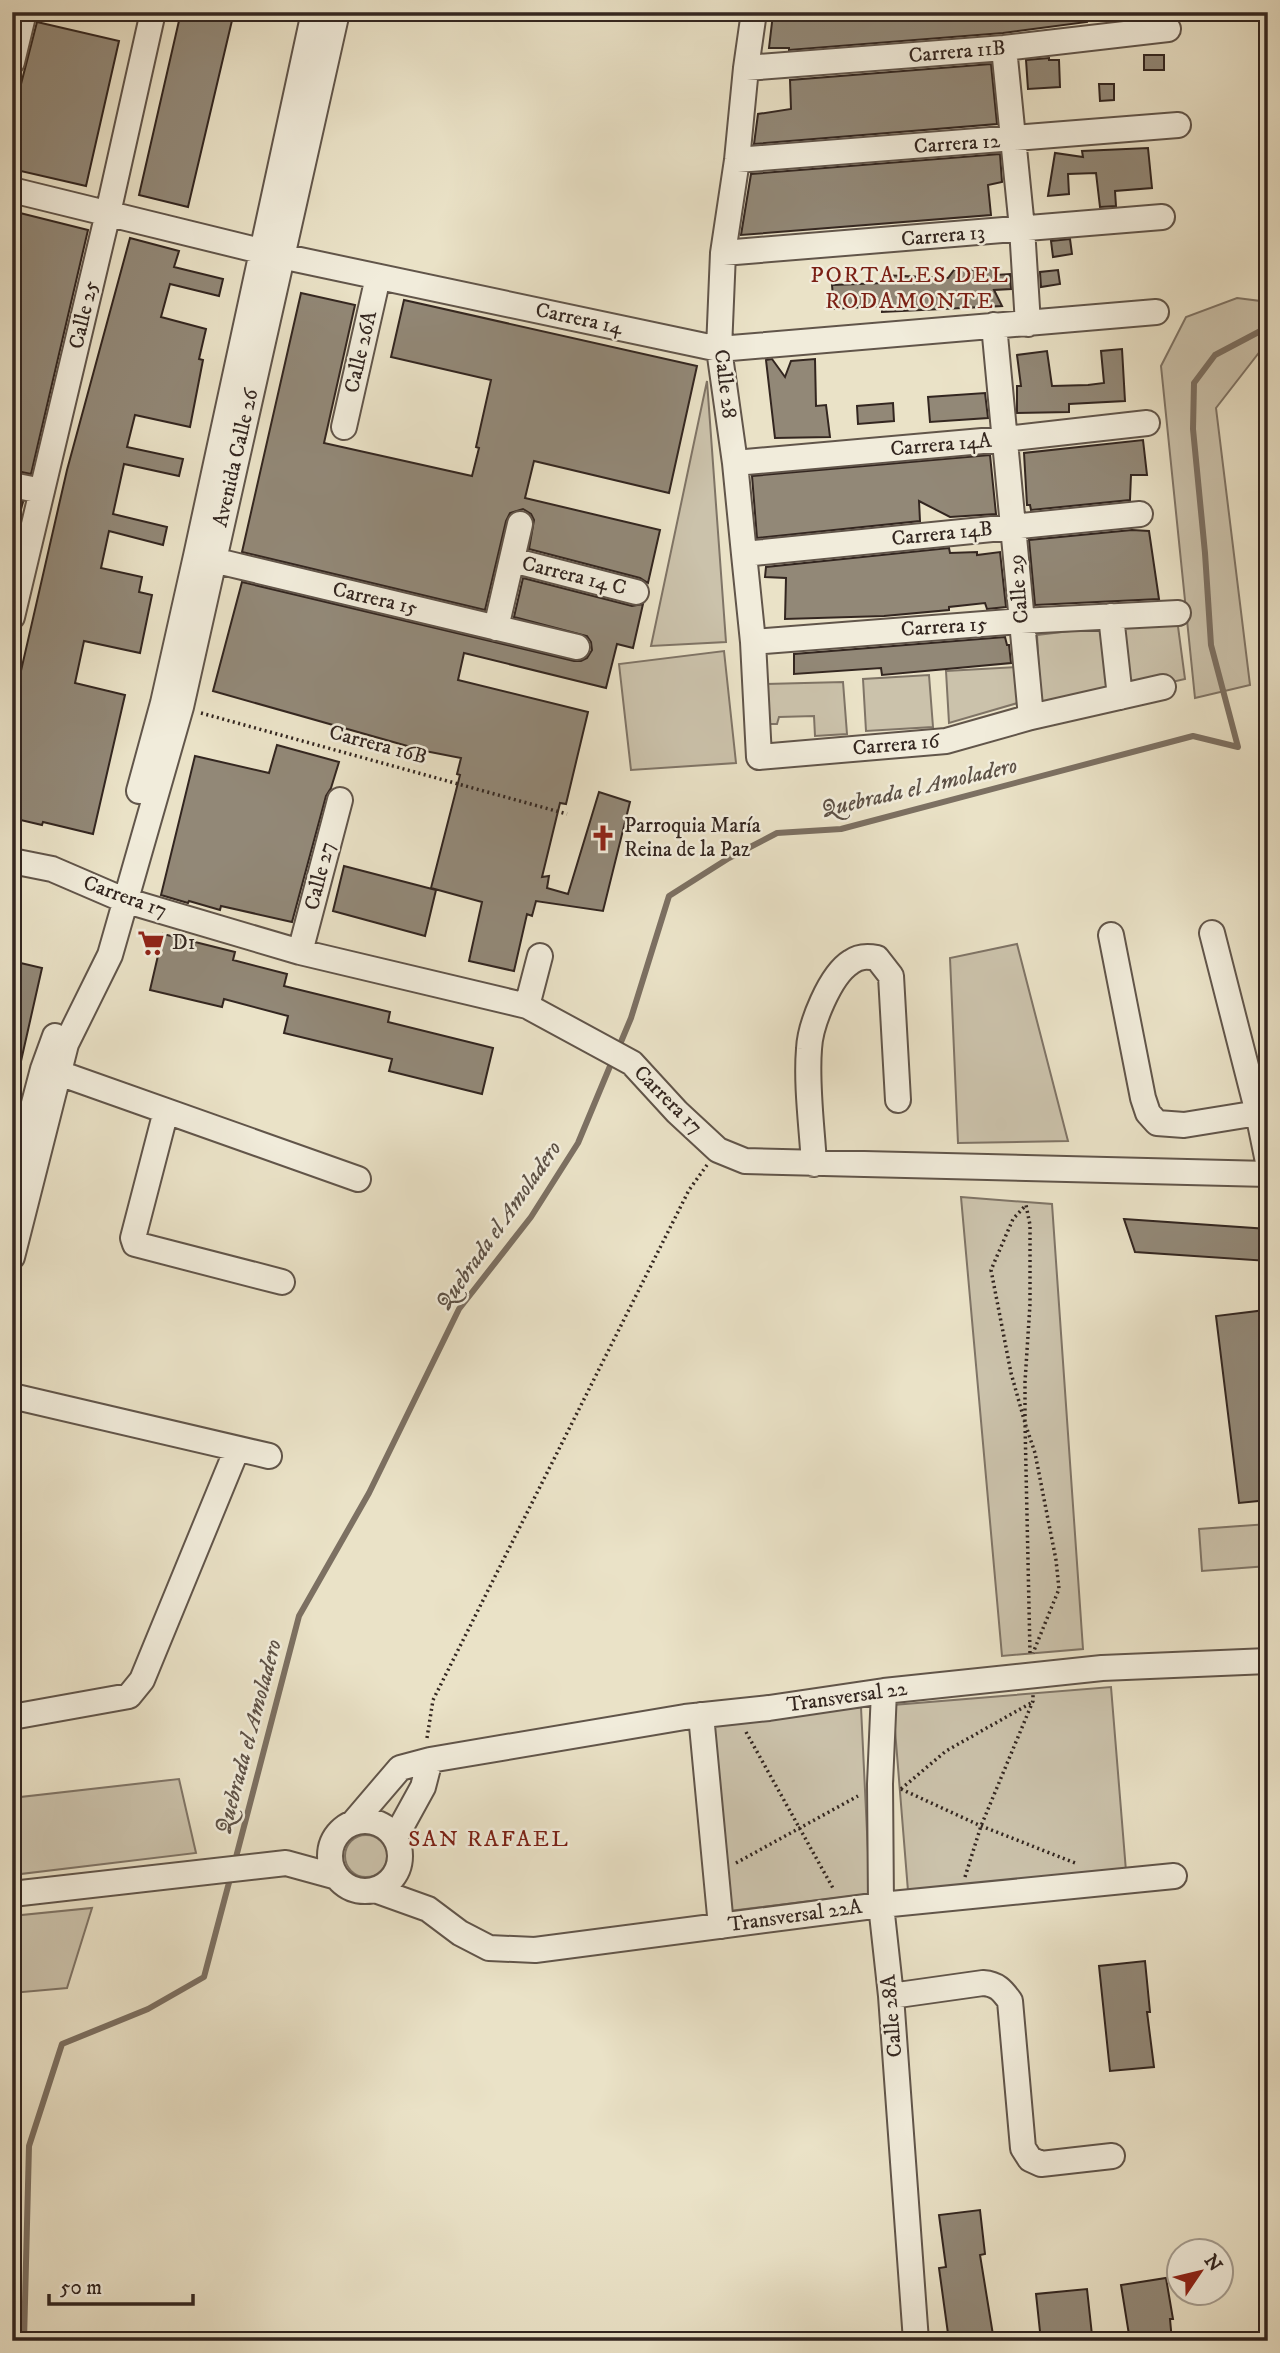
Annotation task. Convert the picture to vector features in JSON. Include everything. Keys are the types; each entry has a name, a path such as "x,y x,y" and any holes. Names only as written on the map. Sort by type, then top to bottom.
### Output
{"street":[{"path":"12,62 24,12"},
{"name":"Calle 25","path":"13,613 153,12"},
{"name":"Avenida Calle 26","path":"118,897 181,707 213,560 314,12"},
{"name":"Avenida Calle 26","path":"118,897 271,254 337,12"},
{"name":"Calle 28","path":"754,12 723,253 719,349 744,554 759,757"},
{"name":"Carrera 11B","path":"746,68 1004,48 1168,29"},
{"path":"1004,48 1022,228 1028,324"},
{"name":"Carrera 12","path":"737,160 1178,125"},
{"name":"Carrera 14","path":"12,190 271,254 719,349 1156,312"},
{"name":"Carrera 13","path":"723,253 1162,217"},
{"name":"Calle 26A","path":"344,427 378,276"},
{"name":"Calle 29","path":"994,325 1031,717"},
{"name":"Carrera 14A","path":"735,463 1005,439 1147,423"},
{"path":"12,485 42,491"},
{"name":"Carrera 14B","path":"744,554 1140,514"},
{"path":"496,628 520,523"},
{"name":"Carrera 15","path":"213,560 577,648"},
{"name":"Carrera 14 C","path":"512,560 636,592"},
{"name":"Carrera 15","path":"752,642 1021,621 1178,613"},
{"path":"1111,616 1120,696"},
{"path":"1031,717 1163,687"},
{"name":"Carrera 16","path":"759,757 946,741 1031,717"},
{"name":"Calle 27","path":"300,952 340,800"},
{"name":"Carrera 17","path":"12,861 52,869 118,897 300,952 527,1006 632,1063 677,1112 718,1150 745,1161 1268,1174"},
{"path":"12,1256 66,1044 110,955 118,897"},
{"path":"12,1187 43,1069 59,1024 118,897"},
{"path":"1212,933 1268,1162"},
{"path":"1111,935 1148,1114 1157,1123 1184,1125 1258,1113"},
{"path":"527,1006 540,956"},
{"path":"814,1164 809,1048 814,1025 827,993 840,973 850,962 864,956 877,958 891,976 898,1100"},
{"path":"59,1073 358,1179"},
{"path":"166,1111 133,1238 135,1244 282,1282"},
{"path":"12,1396 269,1456"},
{"path":"12,1717 129,1696 142,1680 237,1449"},
{"name":"Transversal 22","path":"344,1829 400,1768 430,1760 701,1715 884,1691 1102,1668 1268,1661"},
{"name":"Calle 28A","path":"884,1691 890,1787 881,1905 891,1996 916,2341"},
{"path":"701,1715 721,1926"},
{"path":"395,1838 423,1787 430,1760"},
{"path":"286,1863 344,1829 365,1821 377,1823 395,1838 399,1847 399,1866 394,1877 375,1890"},
{"path":"337,1877 330,1857 344,1829"},
{"path":"12,1894 286,1863 337,1877 354,1889 375,1890 428,1909"},
{"path":"399,1866 428,1909"},
{"name":"Transversal 22A","path":"428,1909 460,1933 489,1948 535,1950 881,1905 1174,1875"},
{"path":"891,1996 983,1983 993,1984 1001,1989 1010,2001 1023,2148 1030,2159 1041,2164 1112,2156"}],"path":[{"name":"Carrera 16B","path":"181,707 567,814"},
{"path":"430,1760 427,1733 433,1700 689,1190 718,1150"},
{"path":"1025,1423 1025,1445 1030,1659 1059,1589 1035,1453 1025,1423 1011,1373 991,1270 1013,1219 1026,1205 1030,1225 1030,1304 1025,1423"},
{"path":"959,1897 981,1826 1033,1701 1033,1675"},
{"path":"716,1875 798,1828 890,1787 1033,1701"},
{"path":"735,1712 845,1910"},
{"path":"890,1787 1076,1863 1106,1882"}],"shaded area":[{"path":"1237,298 1268,302 1268,341 1216,408 1250,685 1195,698 1161,366 1186,317"},
{"path":"707,381 726,642 651,646"},
{"path":"1177,619 1185,679 1124,693 1115,623"},
{"path":"1104,627 1114,694 1041,710 1037,635"},
{"path":"724,651 736,763 631,770 619,664"},
{"path":"1017,667 1021,702 949,723 946,671"},
{"path":"929,675 933,727 866,731 863,679"},
{"path":"843,682 847,734 815,736 814,716 779,717 777,724 767,724 766,684"},
{"path":"1017,944 1068,1141 958,1143 950,958"},
{"path":"961,1197 1052,1204 1083,1649 1002,1656"},
{"path":"1268,1524 1268,1566 1202,1571 1199,1529"},
{"path":"1111,1687 1126,1871 908,1891 893,1705"},
{"path":"861,1707 870,1894 729,1911 713,1725"},
{"path":"179,1779 196,1853 12,1875 12,1798"},
{"path":"366,1835 381,1841 387,1856 381,1871 366,1877 351,1871 345,1856 351,1841"},
{"path":"92,1908 67,1988 12,1993 12,1916"}],"building":[{"path":"181,12 234,12 188,207 139,195"},
{"path":"856,12 992,12 993,15 1014,17 1049,12 1086,12 1087,22 1003,33 789,50 769,48 773,14 857,17"},
{"path":"37,22 119,41 86,186 12,169 12,119"},
{"path":"1144,55 1164,55 1164,70 1144,70"},
{"path":"1026,60 1059,60 1060,87 1028,89"},
{"path":"991,64 997,124 754,144 758,114 791,109 790,80"},
{"path":"1099,84 1114,84 1114,100 1100,101"},
{"path":"1148,148 1152,188 1115,191 1116,206 1100,207 1096,173 1068,174 1069,194 1048,196 1055,153 1083,157 1082,151"},
{"path":"1000,154 1002,182 988,185 991,215 741,235 751,174"},
{"path":"12,211 88,230 31,474 12,470"},
{"path":"130,238 179,251 174,267 223,279 219,296 170,284 161,317 206,329 190,427 135,415 127,447 183,459 179,476 124,464 113,514 167,527 163,545 109,531 101,568 142,577 139,592 152,595 140,653 84,641 75,683 125,695 93,834 12,818 12,710 67,470"},
{"path":"1070,239 1072,254 1053,257 1051,241"},
{"path":"998,269 996,275 1010,274 1011,289 994,290 1002,306 882,312 882,306 834,309 832,285 882,283 882,275 948,278 954,270"},
{"path":"1058,270 1060,284 1041,287 1040,272"},
{"path":"301,293 355,305 324,443 472,476 491,380 391,357 404,300 697,366 669,493 534,461 525,498 660,530 648,583 640,578 529,549 534,520 531,514 523,509 510,513 506,521 485,610 242,552"},
{"path":"1122,349 1125,401 1069,404 1069,412 1017,413 1017,386 1021,386 1017,355 1047,351 1052,386 1088,385 1104,383 1101,351"},
{"path":"772,359 785,377 791,361 815,359 816,406 826,405 830,437 775,438 766,360"},
{"path":"985,393 988,418 930,422 928,397"},
{"path":"893,403 894,421 858,424 857,406"},
{"path":"1143,440 1147,475 1131,475 1130,500 1031,510 1030,505 1027,505 1024,453"},
{"path":"990,455 996,514 950,517 919,501 920,521 757,538 752,476"},
{"path":"12,500 23,502 18,520 12,520"},
{"path":"1132,530 1149,531 1159,599 1035,605 1029,540"},
{"path":"949,548 950,553 977,552 977,555 1000,552 1006,607 987,609 985,603 949,607 949,610 884,616 785,619 786,578 765,577 766,567"},
{"path":"523,578 632,606 643,604 633,648 617,644 606,688 464,653 458,680 588,712 566,804 560,803 542,877 549,876 547,888 568,894 599,792 630,802 603,911 536,901 532,916 527,914 514,971 469,961 482,902 431,888 460,775 457,774 461,758 425,751 213,691 242,582 574,661 587,658 592,650 587,636 514,617"},
{"path":"1005,637 1011,663 882,675 881,668 794,674 794,654"},
{"path":"277,745 339,762 326,796 292,922 221,906 220,910 161,895 195,756 269,773"},
{"path":"344,866 436,890 425,936 333,911"},
{"path":"163,934 235,952 233,960 287,974 284,986 390,1012 388,1022 493,1048 482,1094 389,1071 392,1059 284,1033 288,1016 224,999 222,1007 150,990"},
{"path":"12,961 42,968 19,1070 12,1070"},
{"path":"1124,1219 1268,1229 1268,1261 1135,1252"},
{"path":"1266,1310 1268,1500 1239,1503 1216,1316"},
{"path":"1145,1961 1150,2012 1147,2012 1154,2067 1110,2071 1099,1966"},
{"path":"980,2210 985,2254 980,2255 994,2341 949,2341 939,2268 946,2267 939,2215"},
{"path":"1164,2278 1164,2308 1171,2308 1173,2319 1170,2319 1172,2341 1130,2341 1121,2285"},
{"path":"1087,2289 1092,2335 1041,2341 1036,2294"}],"waterway":[{"name":"Quebrada el Amoladero","path":"618,1049 631,1018 669,896 729,858 777,833 841,829 1193,736 1238,747 1211,645 1193,429 1194,383 1215,355 1268,327"},
{"name":"Quebrada el Amoladero","path":"235,1861 299,1616 369,1493 459,1309 531,1217 578,1143 613,1059"},
{"name":"Quebrada el Amoladero","path":"24,2341 29,2146 62,2044 148,2009 204,1977 231,1875"}],"place":[{"name":"Parroquia María Reina de la Paz","path":"603,838"},
{"name":"D1","path":"151,943"}],"district":[{"name":"PORTALES DEL RODAMONTE","path":"910,288"},
{"name":"SAN RAFAEL","path":"489,1839"}]}
